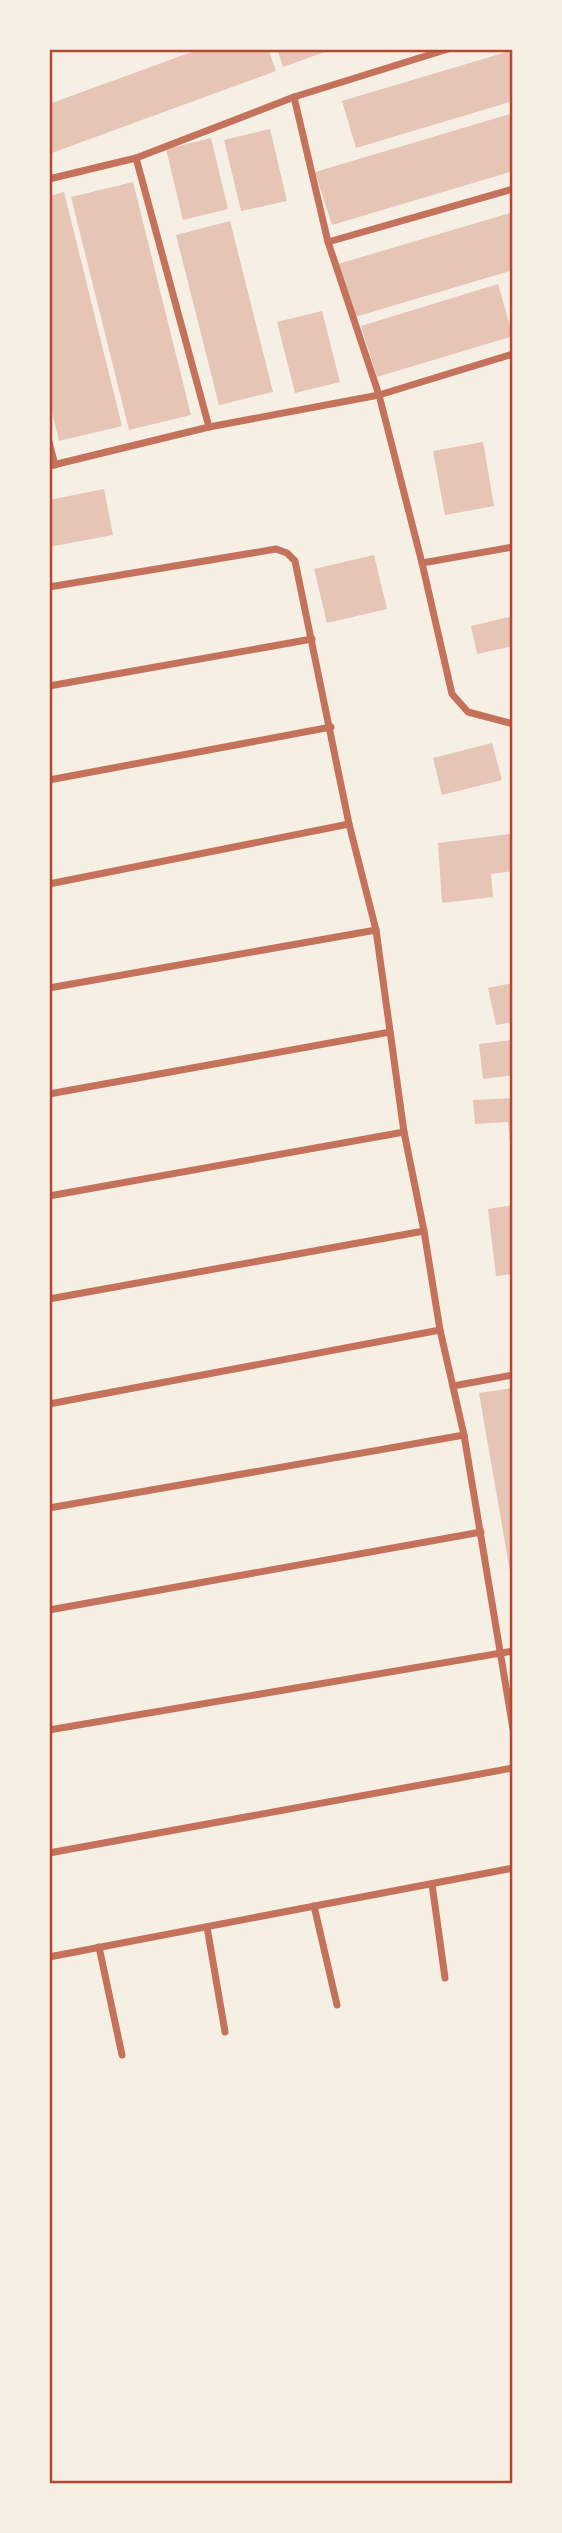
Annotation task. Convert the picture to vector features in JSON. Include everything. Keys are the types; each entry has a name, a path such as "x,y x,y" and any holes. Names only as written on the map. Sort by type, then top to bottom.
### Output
{"street":[{"path":"49,179 136,158 294,97 448,49"},
{"path":"294,97 328,242 379,395 452,694 468,712 513,724"},
{"path":"136,158 209,428"},
{"path":"328,242 513,189"},
{"path":"49,442 52,466 209,428 379,395 513,354"},
{"path":"422,563 513,547"},
{"path":"49,587 276,549 287,553 295,561 349,824 376,930 404,1132 440,1331 464,1434 513,1729"},
{"path":"49,686 312,639"},
{"path":"49,780 331,727"},
{"path":"49,884 349,824"},
{"path":"49,988 376,930"},
{"path":"49,1094 390,1032"},
{"path":"49,1196 404,1132"},
{"path":"49,1299 424,1231"},
{"path":"49,1404 440,1331"},
{"path":"453,1386 513,1375"},
{"path":"49,1508 464,1434"},
{"path":"49,1610 481,1532"},
{"path":"49,1730 513,1651"},
{"path":"49,1853 513,1768"},
{"path":"49,1957 513,1868"},
{"path":"432,1884 445,1978"},
{"path":"314,1906 337,2005"},
{"path":"207,1927 225,2032"},
{"path":"99,1947 122,2055"}],"building":[{"path":"200,49 268,49 276,71 49,154 49,104"},
{"path":"277,49 333,49 283,67"},
{"path":"513,50 513,101 356,148 342,101"},
{"path":"513,113 513,171 332,225 315,172"},
{"path":"270,129 287,201 241,211 224,140"},
{"path":"211,138 228,209 183,220 166,149"},
{"path":"133,182 191,415 129,430 71,197"},
{"path":"64,192 122,426 59,441 49,400 49,196"},
{"path":"513,212 513,270 355,317 338,264"},
{"path":"230,221 273,392 219,405 176,235"},
{"path":"498,284 513,336 377,377 361,326"},
{"path":"322,311 340,382 295,393 277,322"},
{"path":"483,442 494,506 445,515 433,451"},
{"path":"104,489 113,535 49,547 49,500"},
{"path":"374,555 387,609 327,623 314,569"},
{"path":"513,616 513,646 477,654 471,626"},
{"path":"492,743 502,780 442,795 433,758"},
{"path":"511,834 513,871 491,874 493,897 442,903 438,843"},
{"path":"513,983 513,1022 496,1025 488,988"},
{"path":"513,1040 513,1075 483,1079 479,1044"},
{"path":"513,1098 513,1142 510,1142 508,1122 475,1124 473,1100"},
{"path":"513,1205 513,1274 496,1276 488,1209"},
{"path":"513,1388 513,1583 512,1583 479,1393"}]}
